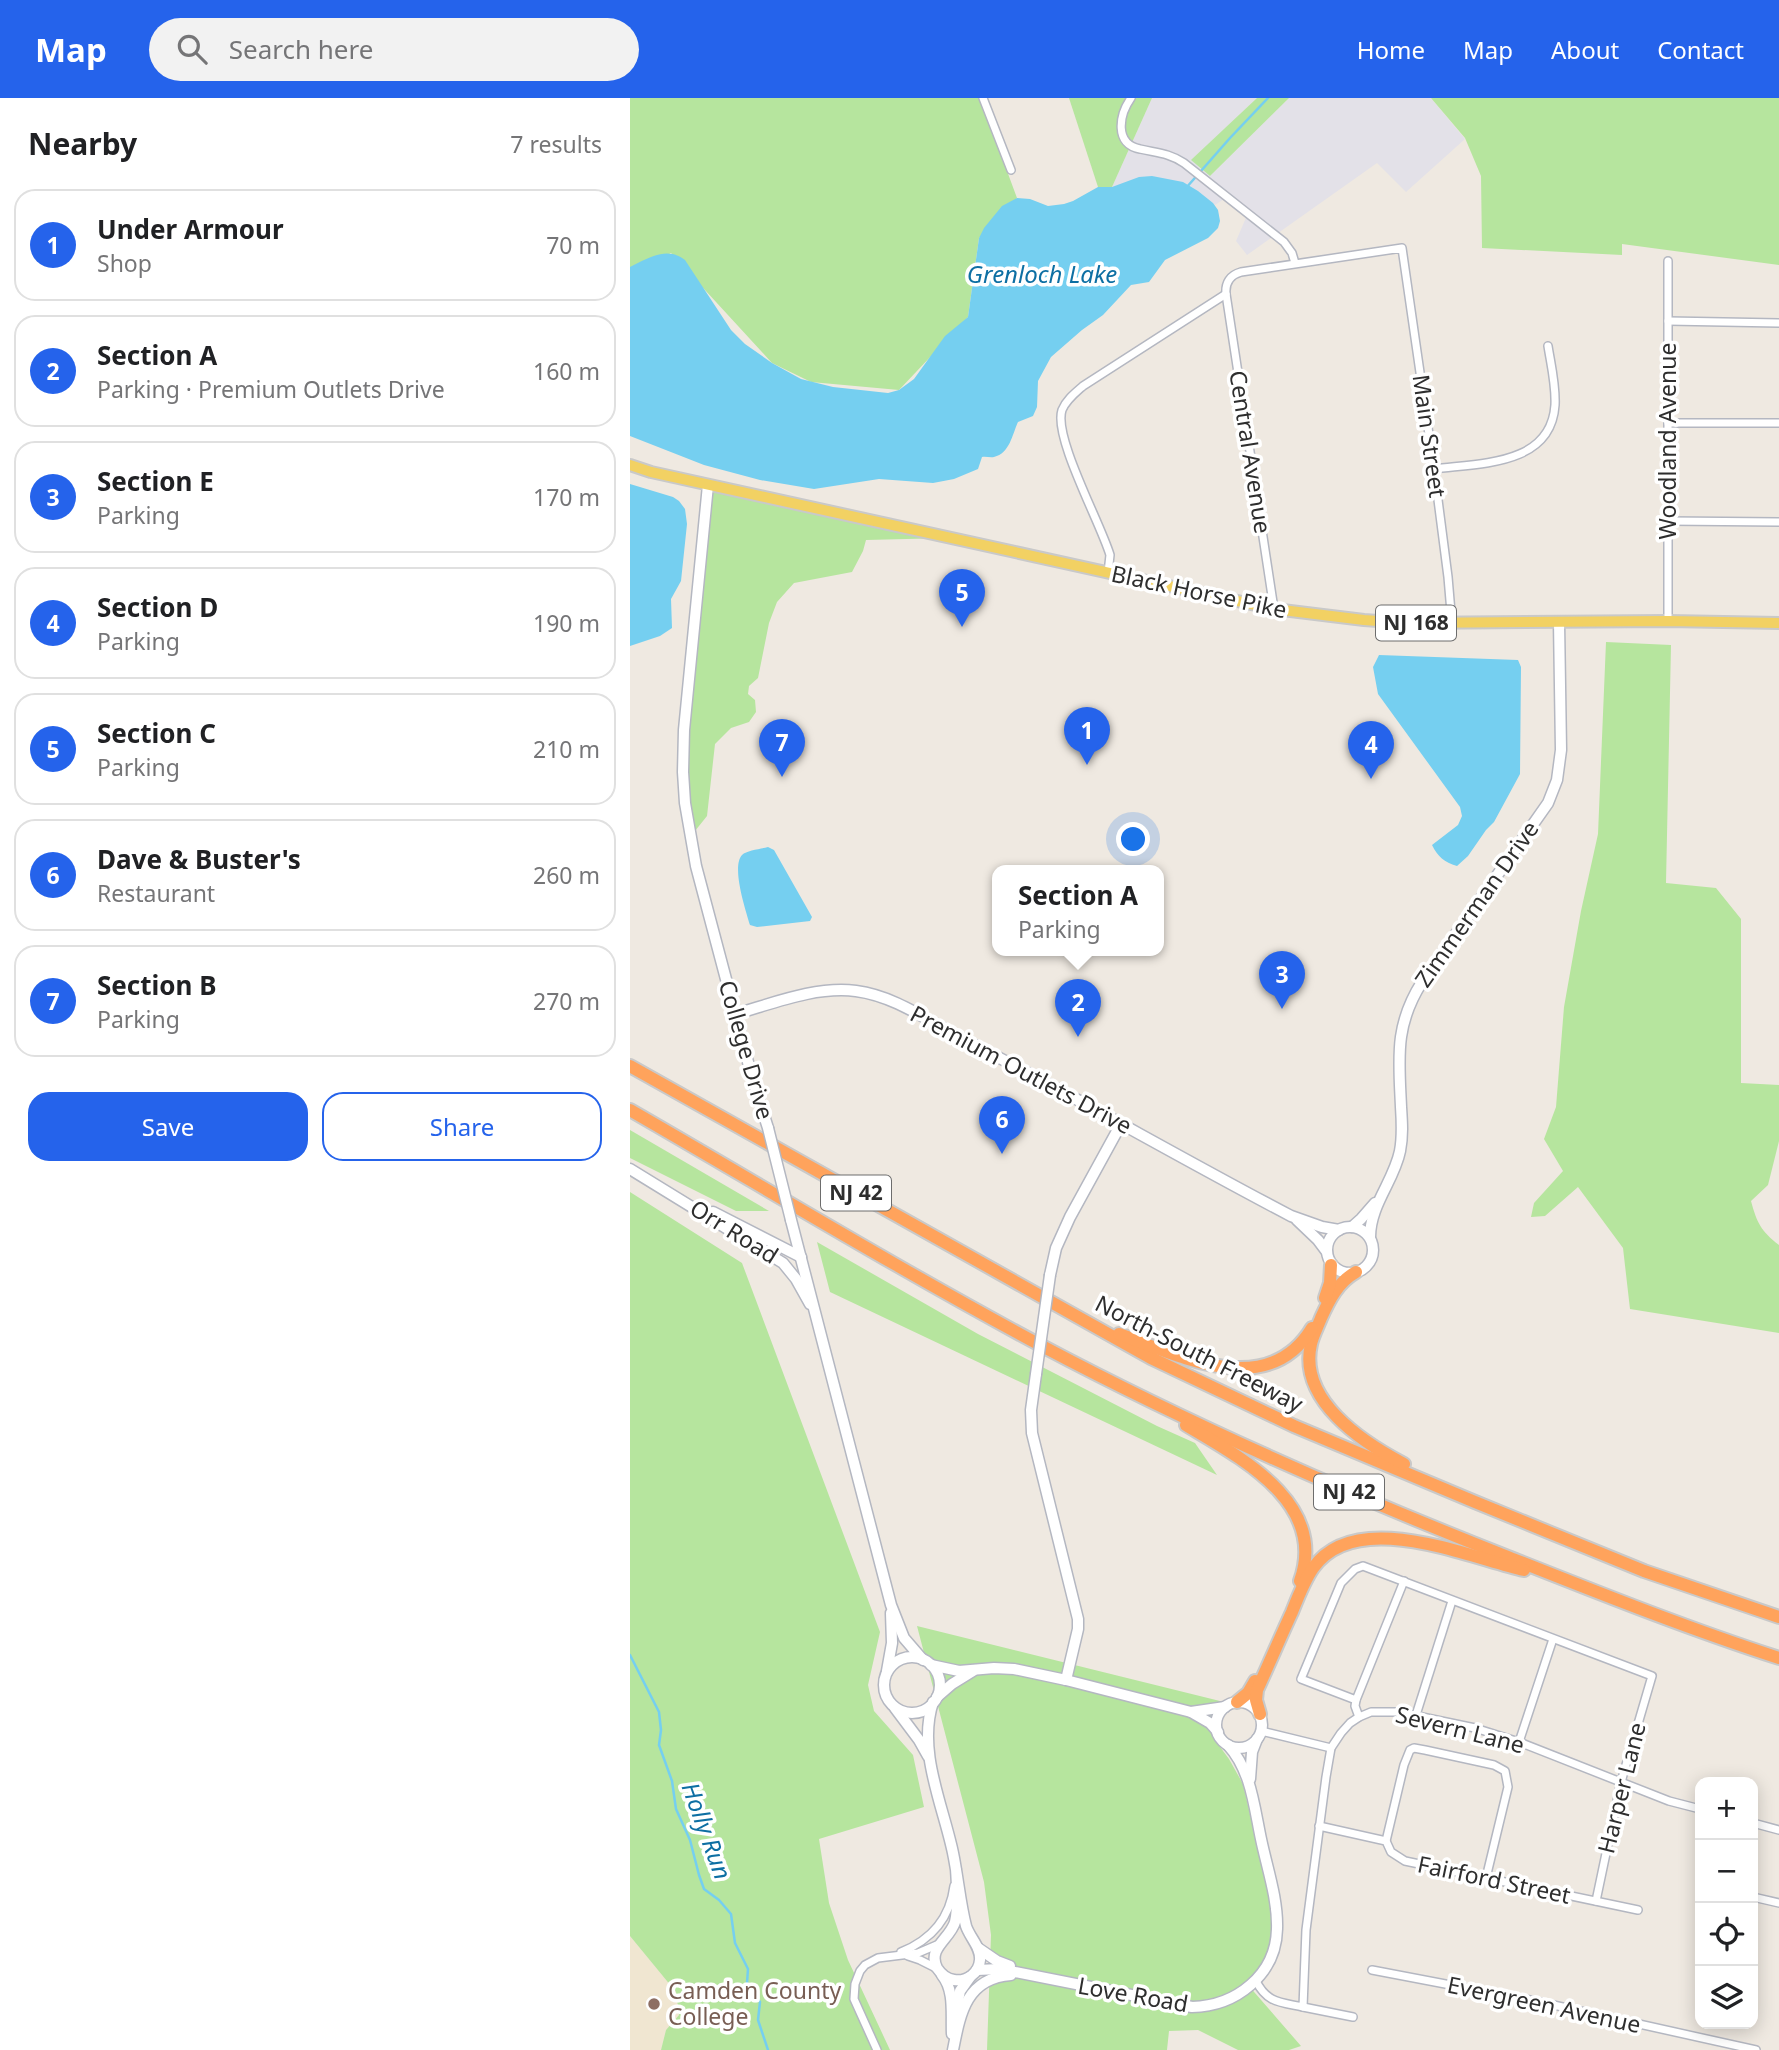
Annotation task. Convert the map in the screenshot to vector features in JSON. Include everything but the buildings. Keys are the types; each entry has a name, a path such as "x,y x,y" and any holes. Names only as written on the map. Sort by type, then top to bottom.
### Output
{"highway":[{"name":"North-South Freeway","path":"630,1066 1151,1358 1294,1426 1475,1502 1644,1571 1779,1617"},
{"name":"NJ 42","path":"630,1110 893,1263 1042,1346 1135,1393 1351,1493 1568,1581 1779,1658"},
{"path":"1084,1320 1211,1365 1237,1368 1266,1365 1287,1355 1310,1331 1328,1292 1329,1259"},
{"path":"1356,1272 1335,1290 1311,1343 1311,1366 1319,1391 1340,1422 1356,1435 1390,1457 1475,1502"},
{"path":"1135,1393 1235,1454 1253,1468 1283,1496 1303,1530 1306,1556 1301,1579 1254,1684 1248,1693 1231,1704"},
{"path":"1260,1714 1256,1700 1258,1690 1306,1580 1312,1568 1336,1548 1359,1540 1402,1539 1568,1581"}],"main road":[{"name":"Black Horse Pike","path":"630,465 708,485 1274,609 1406,624 1779,622"}],"street":[{"path":"983,98 1012,170"},
{"path":"1108,573 1108,550 1062,432 1060,419 1064,406 1083,386 1226,294 1229,279 1236,274 1295,264 1292,253 1284,242 1196,173 1172,156 1140,149 1123,138 1121,117 1130,98"},
{"name":"Main Street","path":"1295,264 1402,248 1434,469 1448,577 1451,624"},
{"name":"Woodland Avenue","path":"1668,261 1668,621"},
{"name":"Central Avenue","path":"1226,294 1274,609"},
{"path":"1668,321 1779,323"},
{"path":"1434,469 1511,458 1538,443 1554,411 1555,393 1548,346"},
{"path":"1668,423 1779,423"},
{"name":"College Drive","path":"708,485 684,730 685,803 696,866 768,1128 891,1605 904,1638 927,1662"},
{"path":"1668,521 1779,522"},
{"name":"Zimmerman Drive","path":"1370,1237 1371,1221 1400,1153 1401,1027 1413,996 1543,810 1557,780 1561,750 1559,622"},
{"name":"Premium Outlets Drive","path":"736,1014 823,991 853,991 878,996 900,1005 1291,1216 1339,1230"},
{"path":"1066,1680 1078,1619 1032,1433 1031,1410 1056,1248 1121,1124"},
{"name":"Orr Road","path":"630,1169 783,1262 796,1279 817,1317"},
{"name":"Zimmerman Drive","path":"1352,1227 1367,1213 1386,1185"},
{"name":"Orr Road","path":"665,1189 802,1257"},
{"name":"Premium Outlets Drive","path":"1291,1216 1318,1240 1329,1259"},
{"path":"1352,1227 1360,1228 1370,1237 1372,1257 1367,1266 1356,1272 1343,1272 1329,1259 1330,1238 1339,1230 1352,1227"},
{"path":"1356,1700 1301,1679 1341,1583 1354,1569 1363,1566 1553,1639 1519,1742"},
{"path":"1303,2007 1306,1930 1318,1826 1331,1748 1350,1723 1359,1717 1356,1700 1404,1581"},
{"path":"1416,1715 1452,1601"},
{"name":"College Drive","path":"885,1677 892,1643 891,1605"},
{"name":"Harper Lane","path":"1553,1639 1652,1676 1621,1782 1596,1901"},
{"path":"930,1760 885,1693 885,1677 891,1666 902,1659 914,1657 959,1671 1014,1669 1191,1712 1210,1723 1228,1745 1236,1747 1246,1747 1260,1734 1260,1714 1250,1704 1231,1704 1191,1712"},
{"path":"927,1662 937,1673 939,1682 929,1718 930,1760 956,1868 966,1924 980,1959 975,1972 964,1983 958,1997 952,2050"},
{"path":"894,1707 915,1713 926,1709 952,1684 973,1671"},
{"path":"1218,1732 1217,1719 1231,1704"},
{"name":"Severn Lane","path":"1359,1717 1383,1711 1475,1728 1519,1742 1669,1801 1695,1808"},
{"path":"1260,1734 1331,1748"},
{"name":"Love Road","path":"1250,1787 1251,1756 1260,1734"},
{"name":"Love Road","path":"975,1972 1000,1969 1192,2007 1222,2003 1245,1991 1256,1981 1269,1961 1277,1928 1275,1903 1250,1787 1241,1762 1228,1745"},
{"path":"1386,1841 1410,1750 1414,1748 1494,1765 1504,1771 1508,1787 1486,1878"},
{"path":"1758,1824 1779,1830"},
{"name":"Fairford Street","path":"1318,1826 1386,1841 1391,1852 1405,1861 1638,1910"},
{"path":"952,2050 950,1991 939,1971 935,1956 953,1927 956,1916 956,1868"},
{"path":"877,2050 856,2005 855,1984 860,1971 878,1958 917,1945 935,1930 951,1902 956,1868"},
{"path":"1758,1898 1779,1903"},
{"path":"894,1954 918,1953 959,1935 965,1936 976,1945"},
{"name":"Love Road","path":"976,1945 1002,1964 1054,1980"},
{"path":"894,1954 915,1957 954,1980 964,1979 975,1972"},
{"name":"Evergreen Avenue","path":"1372,1970 1540,2002 1756,2050"},
{"path":"952,2050 962,2009 978,1989 994,1979 1008,1975 1054,1980"},
{"path":"1256,1981 1266,1997 1279,2002 1353,2017"}],"shaded area":[{"path":"1152,98 1257,98 1192,160 1210,176 1289,98 1431,98 1465,139 1406,192 1377,163 1247,255 1236,241 1248,213 1227,197 1215,205 1152,176 1112,187"},
{"name":"Camden County College","path":"630,1936 676,1992 679,2015 666,2030 661,2050 630,2050"}],"green space":[{"path":"630,98 980,98 1017,198 979,238 968,317 899,390 811,382 772,363 671,253 630,276"},
{"path":"1069,98 1152,98 1112,187 1098,187"},
{"path":"1257,98 1289,98 1210,176 1191,160"},
{"path":"1431,98 1779,98 1779,265 1622,244 1622,255 1482,248 1481,176 1465,138"},
{"path":"708,485 947,538 866,540 852,572 794,583 777,602 769,623 758,678 749,686 748,694 755,700 756,712 749,722 731,728 715,744 707,816 691,836 683,772"},
{"path":"1606,642 1671,645 1666,883 1716,888 1741,919 1741,1083 1779,1085 1779,1141 1768,1185 1751,1201 1760,1226 1779,1245 1779,1333 1630,1309 1623,1248 1578,1187 1545,1216 1531,1217 1534,1203 1563,1171 1544,1139 1556,1107 1564,1007 1598,834"},
{"path":"630,1130 769,1211 736,1211 630,1158"},
{"path":"630,1192 742,1263 880,1632 868,1685 874,1711 913,1755 924,1807 819,1839 829,1903 848,1960 890,2050 661,2050 666,2030 679,2015 676,1992 630,1936"},
{"path":"817,1242 978,1334 1195,1443 1217,1475 830,1292"},
{"path":"917,1626 1224,1702 1212,1736 1243,1784 1271,1905 1273,1932 1267,1955 1248,1985 1301,2046 1289,2050 1238,2050 1198,2030 1169,2031 1167,2050 987,2050 991,1935 984,1882"}],"water":[{"name":"Grenloch Lake","path":"1152,176 1183,182 1198,191 1218,210 1218,228 1208,238 1165,260 1149,282 1131,285 1103,315 1051,357 1038,381 1037,407 1033,416 1018,422 1004,452 994,457 982,457 978,469 954,479 933,483 879,479 814,489 760,480 704,465 630,436 630,267 664,254 678,256 685,260 731,330 745,344 772,363 801,379 833,387 888,393 899,390 914,379 945,336 968,317 979,238 1002,206 1017,198 1030,199 1048,206 1064,204 1098,187 1112,187 1139,177"},
{"path":"630,484 679,501 685,509 687,524 681,581 671,599 672,628 660,636 630,646"},
{"path":"1379,655 1518,660 1521,667 1520,774 1494,822 1457,866 1442,858 1432,845 1458,825 1462,816 1460,807 1378,694 1373,667"},
{"path":"768,847 774,850 812,917 810,921 757,927 750,925 740,889 739,861 744,853"}],"waterway":[{"path":"1186,188 1268,98"},
{"name":"Holly Run","path":"630,1655 659,1712 659,1745 672,1781 676,1809 690,1840 704,1889 719,1900 731,1914 735,1943 748,1969 747,1983 760,2002 758,2020 768,2050"}],"place":[{"name":"Section C","path":"962,627"},
{"name":"Under Armour","path":"1087,765"},
{"name":"Section B","path":"782,777"},
{"name":"Section D","path":"1371,779"},
{"name":"Section E","path":"1282,1009"},
{"name":"Section A","path":"1078,1037"},
{"name":"Dave & Buster's","path":"1002,1154"},
{"name":"Camden County College","path":"654,2004"}]}
